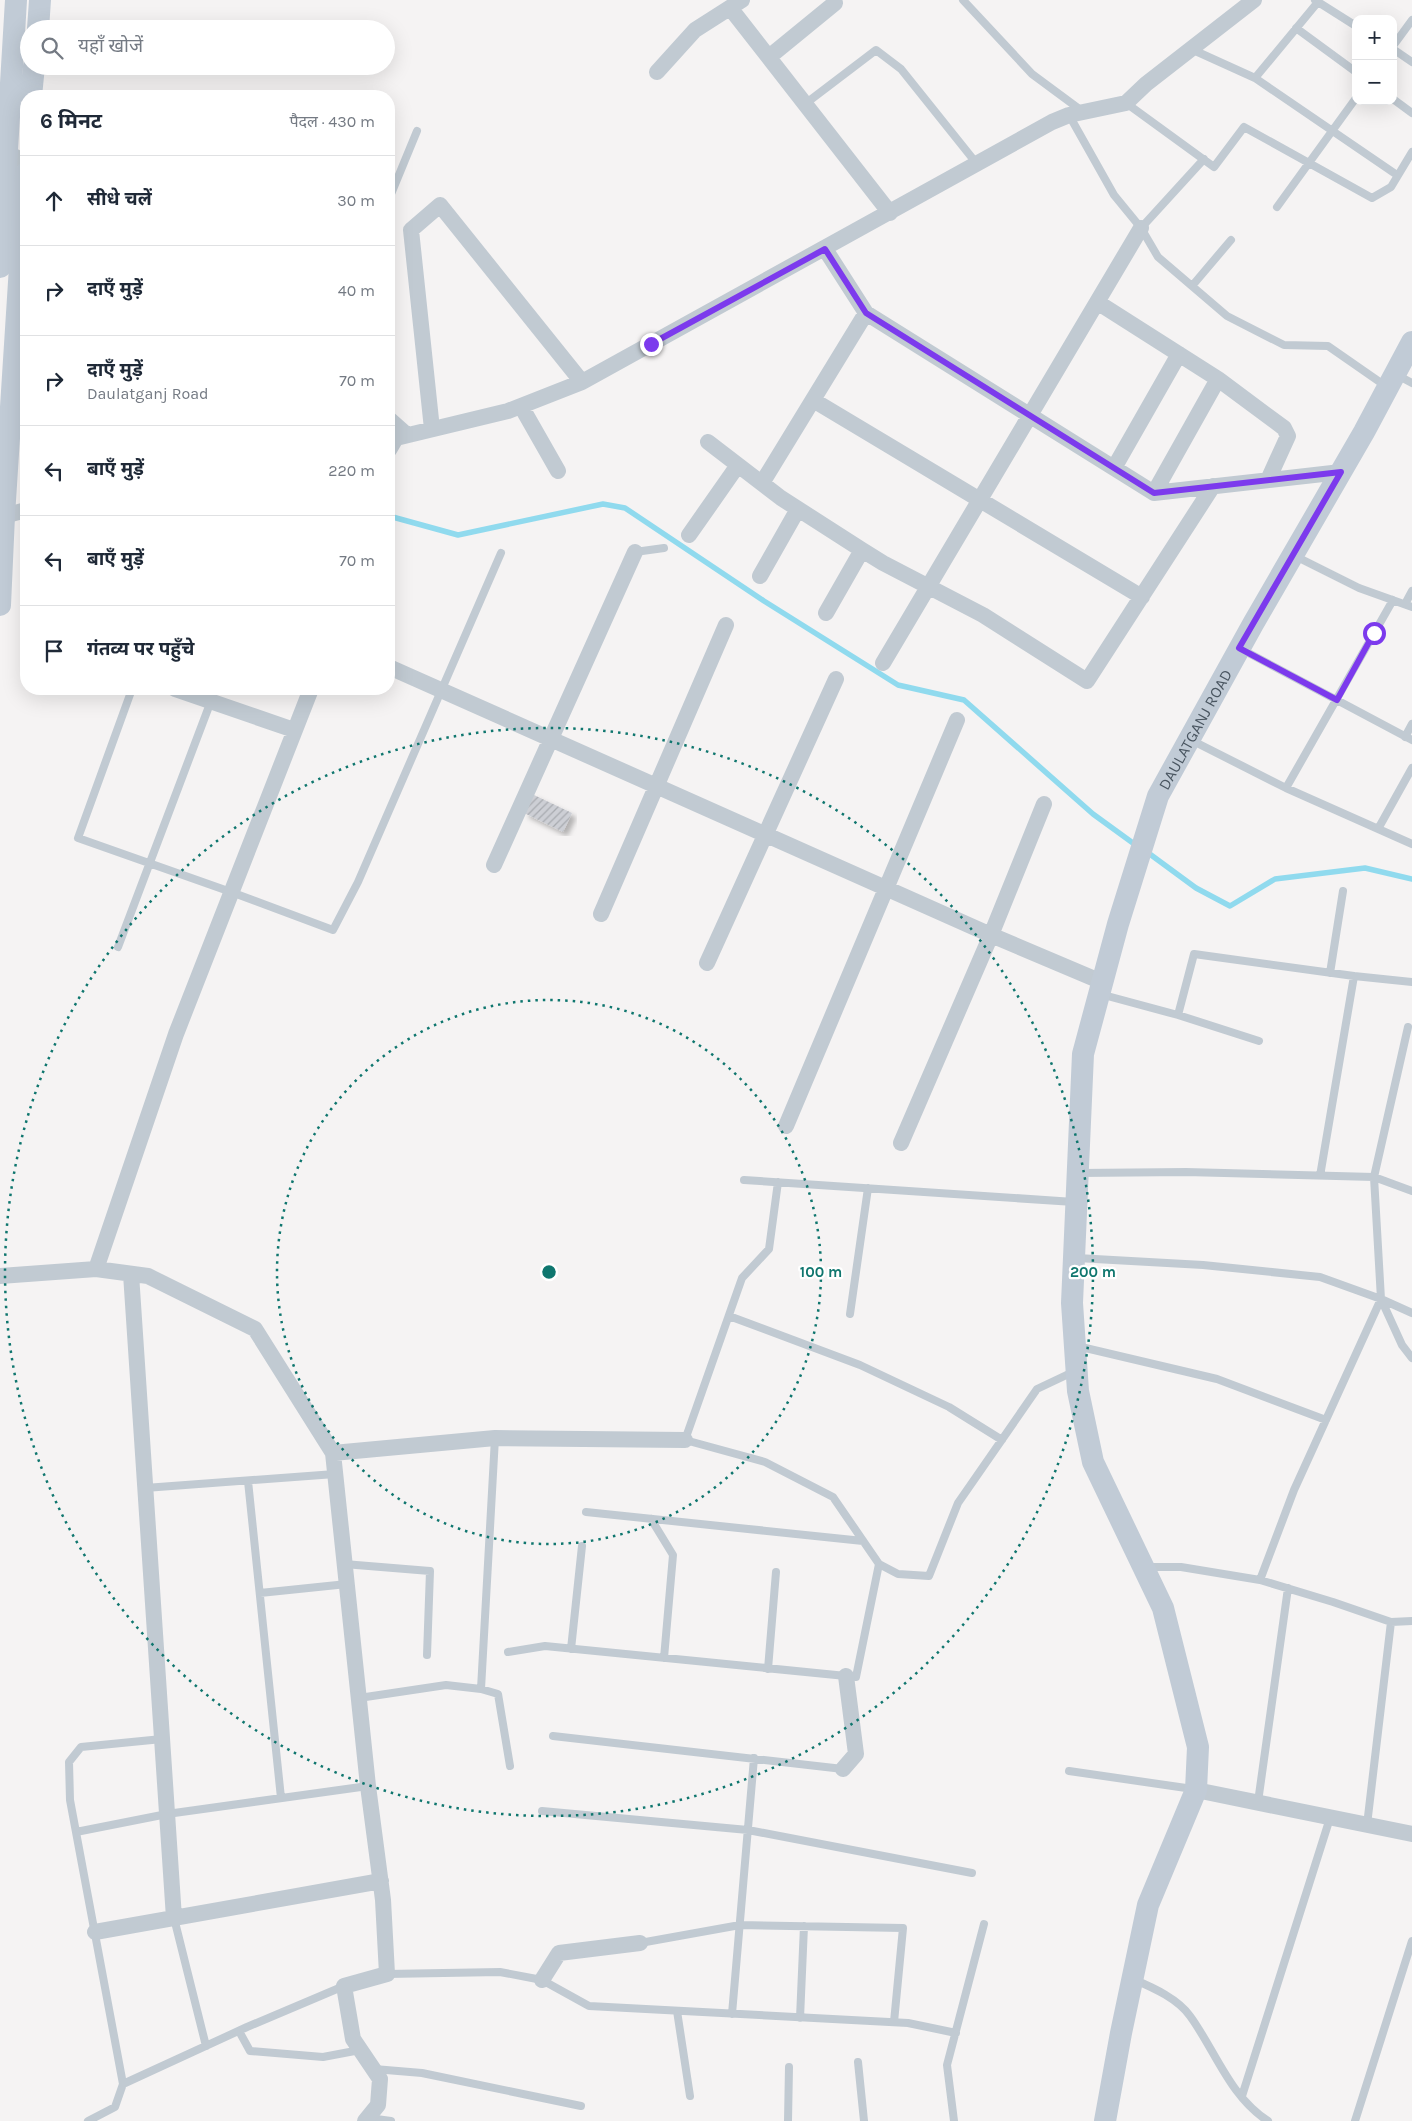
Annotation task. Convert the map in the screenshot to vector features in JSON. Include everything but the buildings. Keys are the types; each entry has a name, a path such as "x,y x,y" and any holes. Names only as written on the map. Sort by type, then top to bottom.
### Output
{"street":[{"path":"0,267 16,0"},
{"path":"39,20 40,0"},
{"path":"395,440 521,406 582,382 1052,122 1076,114 1126,103 1146,84 1254,0"},
{"path":"657,72 695,30 736,4 769,57 890,213"},
{"path":"769,57 835,4"},
{"path":"32,90 33,75"},
{"path":"7,153 20,159"},
{"path":"432,429 411,230 440,205 582,382"},
{"path":"883,663 1141,228"},
{"path":"825,249 866,313 1154,493 1341,472"},
{"path":"0,605 2,516 13,386 20,260"},
{"path":"1097,302 1218,379 1284,428 1288,436 1268,480"},
{"path":"762,483 866,313"},
{"name":"DAULATGANJ ROAD","path":"1106,2121 1132,1979 1148,1905 1196,1790 1198,1747 1163,1608 1092,1462 1078,1392 1072,1303 1083,1054 1158,796 1239,648 1341,472 1398,382 1412,342"},
{"path":"1114,468 1179,354"},
{"path":"1154,493 1218,379"},
{"path":"813,400 1142,597"},
{"path":"521,406 558,471"},
{"path":"395,424 407,435"},
{"path":"708,442 798,509 862,550 983,615 1088,681 1213,486"},
{"path":"689,535 738,465"},
{"path":"760,576 798,509"},
{"path":"2,516 20,512"},
{"path":"826,614 862,550"},
{"path":"494,865 635,552"},
{"path":"601,914 726,625"},
{"path":"395,670 887,887 1101,988"},
{"path":"708,963 836,679"},
{"path":"194,695 294,730"},
{"path":"96,1268 176,1034 308,695"},
{"path":"786,1126 957,720"},
{"path":"901,1143 991,935 1044,804"},
{"path":"0,1276 96,1268 148,1276 255,1329 333,1453 368,1786 381,1881 387,1974 344,1986 353,2039 380,2079 378,2105 366,2119"},
{"path":"131,1274 174,1918"},
{"path":"333,1453 495,1438 685,1440"},
{"path":"843,1769 856,1754 846,1676"},
{"path":"1196,1790 1412,1834"},
{"path":"95,1932 381,1881"},
{"path":"542,1980 559,1953 640,1942"}],"lane":[{"path":"963,0 1032,74 1076,114 1114,195 1141,228 1158,257 1227,316 1284,344 1328,346 1398,382"},
{"path":"1255,78 1317,1 1352,23"},
{"path":"1397,41 1412,20"},
{"path":"1296,28 1352,69"},
{"path":"1191,49 1255,78 1397,175"},
{"path":"805,104 876,50 901,69 977,164"},
{"path":"1397,50 1412,62"},
{"path":"1397,102 1412,113"},
{"path":"1126,103 1214,167 1244,127 1372,198 1391,187 1412,152"},
{"path":"1278,206 1352,104"},
{"path":"395,184 417,131"},
{"path":"1141,228 1204,159"},
{"path":"1192,286 1231,240"},
{"path":"635,552 664,548"},
{"path":"130,695 78,838 333,930 358,882 501,553"},
{"path":"1293,555 1359,588 1409,606 1412,592"},
{"path":"1286,788 1394,600"},
{"path":"1239,648 1409,738 1412,724"},
{"path":"118,947 211,701"},
{"path":"1189,740 1286,788 1412,844"},
{"path":"1378,829 1412,768"},
{"path":"1330,973 1343,891"},
{"path":"1178,1015 1194,954 1330,973 1412,982"},
{"path":"1320,1176 1354,976"},
{"path":"1101,988 1259,1041"},
{"path":"1408,1027 1374,1177 1381,1299 1402,1345 1412,1358"},
{"path":"1078,1173 1186,1172 1374,1177 1412,1191"},
{"path":"744,1180 1076,1202"},
{"path":"778,1182 769,1249 742,1278 685,1440 766,1462 833,1497 879,1564 898,1574 929,1576 958,1503 1037,1389 1077,1370"},
{"path":"850,1314 868,1188"},
{"path":"1074,1258 1203,1265 1320,1277 1381,1299 1412,1313"},
{"path":"1260,1580 1294,1490 1381,1299"},
{"path":"729,1316 860,1365 949,1407 1002,1440"},
{"path":"1075,1346 1217,1379 1326,1420"},
{"path":"482,1689 495,1438"},
{"path":"145,1488 335,1474"},
{"path":"248,1481 281,1798"},
{"path":"586,1512 864,1541"},
{"path":"651,1519 673,1555 664,1658"},
{"path":"571,1649 582,1546"},
{"path":"344,1564 430,1571 427,1655"},
{"path":"508,1652 545,1646 856,1677 879,1564"},
{"path":"1143,1567 1181,1567 1260,1580 1391,1622 1412,1621"},
{"path":"768,1669 776,1572"},
{"path":"260,1593 347,1584"},
{"path":"1258,1802 1288,1588"},
{"path":"1367,1825 1391,1622"},
{"path":"359,1698 446,1685 482,1689 498,1694 510,1766"},
{"path":"554,1736 843,1769"},
{"path":"88,2121 114,2107 123,2084 70,1800 69,1762 81,1747 162,1739"},
{"path":"732,2014 754,1758"},
{"path":"1069,1771 1196,1790"},
{"path":"76,1832 167,1814 368,1786"},
{"path":"542,1811 748,1830 972,1873"},
{"path":"1242,2096 1330,1818"},
{"path":"174,1918 206,2046"},
{"path":"954,2121 947,2065 984,1924"},
{"path":"640,1942 740,1925 903,1928 894,2022"},
{"path":"800,2018 804,1926"},
{"path":"1355,2121 1412,1941"},
{"path":"387,1974 500,1972 542,1980 589,2006 908,2023 956,2033"},
{"path":"1132,1979 1159,1990 1189,2014 1224,2073 1258,2115 1268,2121"},
{"path":"123,2084 344,1986"},
{"path":"677,2012 690,2096"},
{"path":"239,2031 250,2051 323,2057 360,2050"},
{"path":"858,2062 864,2121"},
{"path":"788,2121 789,2067"},
{"path":"374,2070 422,2072 581,2106"},
{"path":"366,2119 391,2121"}],"waterway":[{"path":"395,518 458,535 603,504 625,508 764,601 898,685 964,700 1093,814 1137,846"},
{"path":"1147,852 1196,888 1230,906 1275,879 1365,868 1412,879"}],"route":[{"path":"651,344 825,249 866,313 1154,493 1341,472 1239,648 1337,700 1374,633"}]}
